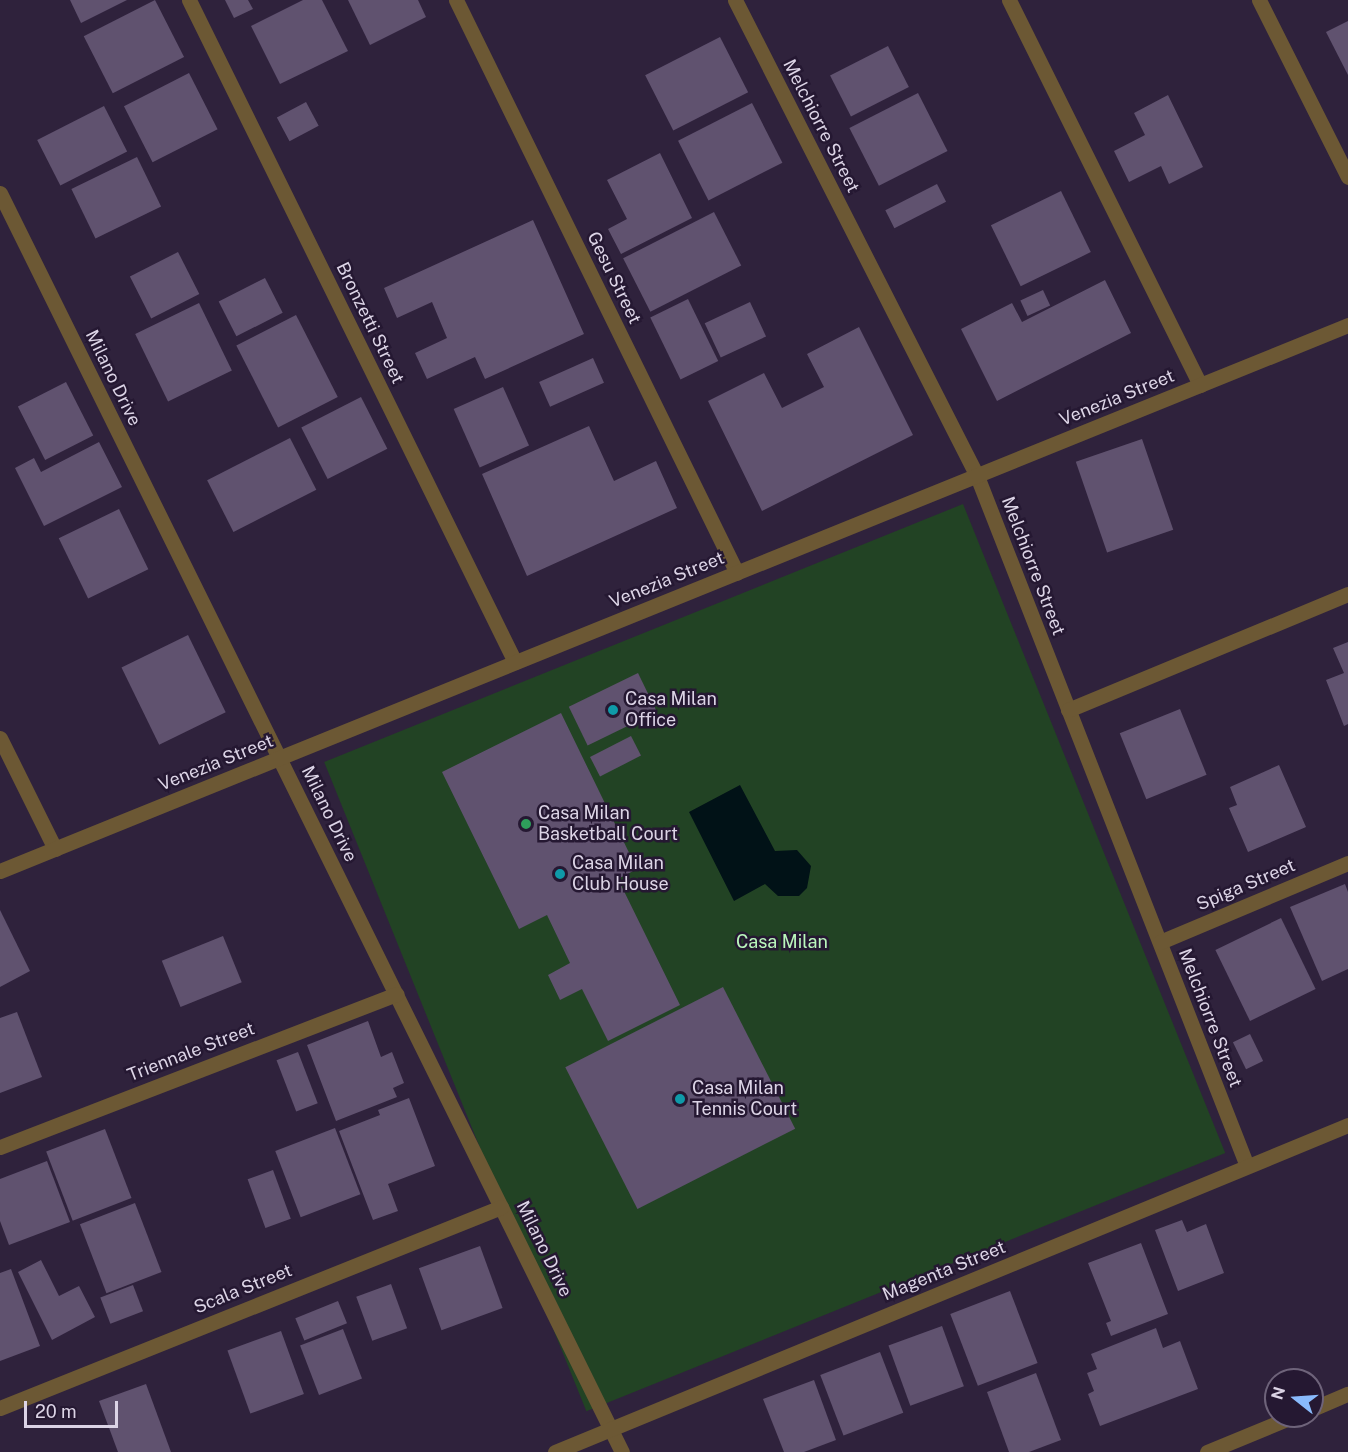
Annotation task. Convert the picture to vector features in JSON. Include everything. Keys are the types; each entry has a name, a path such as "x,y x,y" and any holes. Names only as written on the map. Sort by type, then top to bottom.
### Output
{"street":[{"name":"Bronzetti Street","path":"189,0 515,662"},
{"name":"Gesu Street","path":"456,0 737,573"},
{"name":"Melchiorre Street","path":"735,0 977,476 1247,1166"},
{"path":"1009,0 1200,385"},
{"path":"1259,0 1348,177"},
{"name":"Milano Drive","path":"0,193 622,1452"},
{"name":"Venezia Street","path":"0,871 1348,325"},
{"path":"1068,710 1348,594"},
{"path":"0,738 55,849"},
{"name":"Spiga Street","path":"1160,942 1348,863"},
{"name":"Triennale Street","path":"0,1147 396,994"},
{"name":"Magenta Street","path":"555,1452 1348,1125"},
{"name":"Scala Street","path":"0,1408 501,1207"},
{"path":"1324,1404 1348,1394"},
{"path":"1207,1452 1265,1428"}],"green space":[{"name":"Casa Milan","path":"963,504 1225,1153 586,1411 324,762"}],"shaded area":[{"path":"740,785 775,851 797,850 811,866 807,888 799,896 778,896 765,884 734,901 689,812"}],"building":[{"path":"70,0 127,0 81,23"},
{"path":"155,0 184,57 113,93 84,36"},
{"path":"225,0 248,0 253,9 234,18"},
{"path":"303,0 322,0 348,51 280,84 251,26"},
{"path":"348,0 418,0 426,17 370,45"},
{"path":"1348,21 1348,75 1326,32"},
{"path":"720,37 748,92 673,130 645,75"},
{"path":"888,46 909,87 851,116 830,76"},
{"path":"189,73 218,129 153,162 124,106"},
{"path":"918,93 948,151 879,186 849,128"},
{"path":"1168,95 1203,167 1169,184 1161,166 1129,182 1114,151 1145,135 1134,113"},
{"path":"306,102 319,126 290,141 277,117"},
{"path":"752,103 782,163 708,200 678,141"},
{"path":"104,106 127,151 60,185 37,140"},
{"path":"660,153 692,218 621,254 608,229 627,219 607,180"},
{"path":"137,157 161,206 95,238 71,189"},
{"path":"937,184 946,202 894,228 885,210"},
{"path":"1061,191 1091,252 1021,286 991,225"},
{"path":"714,212 741,265 650,312 623,258"},
{"path":"533,220 584,334 485,379 475,357 427,379 415,353 447,338 432,302 397,318 384,288"},
{"path":"178,252 199,294 151,318 130,277"},
{"path":"265,278 283,313 236,336 219,302"},
{"path":"1105,280 1131,333 997,401 961,329 1012,303 1022,322"},
{"path":"1043,290 1050,305 1028,316 1020,301"},
{"path":"688,299 718,361 680,379 650,317"},
{"path":"750,302 766,336 721,358 705,323"},
{"path":"199,303 232,370 168,402 135,334"},
{"path":"296,315 338,397 278,427 236,345"},
{"path":"859,327 913,435 762,511 708,401 764,373 782,408 824,387 807,354"},
{"path":"593,358 604,383 550,407 539,382"},
{"path":"66,382 93,435 45,460 18,407"},
{"path":"503,387 529,445 480,467 454,409"},
{"path":"361,397 387,449 328,479 301,427"},
{"path":"589,426 614,481 656,461 677,508 527,576 482,474"},
{"path":"290,438 316,490 233,532 207,480"},
{"path":"1142,439 1173,530 1107,553 1076,462"},
{"path":"99,442 122,487 44,526 15,468 34,458 41,472"},
{"path":"119,509 148,569 88,599 59,538"},
{"path":"188,635 226,712 159,745 121,667"},
{"path":"1348,642 1348,724 1344,726 1326,680 1344,673 1333,648"},
{"name":"Casa Milan Office","path":"638,673 657,712 588,745 569,707"},
{"path":"1180,709 1207,775 1146,799 1120,733"},
{"name":"Casa Milan Club House","path":"561,713 637,869 618,879 680,1005 608,1041 582,989 560,1000 548,975 570,963 547,915 519,929 442,772"},
{"path":"631,736 641,756 600,776 590,757"},
{"path":"1279,765 1306,827 1248,852 1229,808 1237,805 1230,787"},
{"path":"1345,884 1348,892 1348,969 1322,981 1290,907"},
{"path":"0,910 30,971 0,987"},
{"path":"1281,918 1316,989 1250,1021 1215,950"},
{"path":"223,936 242,982 181,1007 162,961"},
{"name":"Casa Milan Tennis Court","path":"723,987 795,1129 637,1209 565,1067"},
{"path":"17,1012 42,1077 0,1093 0,1018"},
{"path":"368,1021 381,1057 392,1052 404,1083 393,1088 397,1097 336,1121 307,1045"},
{"path":"1250,1034 1263,1061 1246,1069 1233,1042"},
{"path":"298,1052 318,1103 296,1112 277,1060"},
{"path":"409,1098 435,1166 388,1184 398,1211 373,1220 339,1131 380,1115 378,1110"},
{"path":"335,1128 360,1194 301,1217 275,1151"},
{"path":"105,1129 132,1198 73,1221 46,1152"},
{"path":"47,1161 70,1222 9,1245 0,1221 0,1179"},
{"path":"273,1170 291,1219 265,1228 248,1179"},
{"path":"135,1203 162,1272 106,1293 80,1224"},
{"path":"1182,1220 1187,1232 1206,1224 1224,1273 1178,1291 1155,1230"},
{"path":"1141,1243 1168,1314 1111,1336 1106,1323 1111,1321 1088,1263"},
{"path":"480,1246 503,1308 441,1330 419,1268"},
{"path":"41,1260 59,1296 79,1286 95,1317 52,1340 18,1272"},
{"path":"11,1269 40,1346 0,1361 0,1273"},
{"path":"391,1284 407,1328 372,1341 356,1297"},
{"path":"133,1285 143,1311 110,1324 100,1298"},
{"path":"1010,1291 1038,1363 978,1386 950,1314"},
{"path":"338,1301 347,1323 304,1340 295,1318"},
{"path":"942,1326 964,1386 910,1406 888,1345"},
{"path":"1156,1328 1163,1348 1180,1341 1198,1389 1100,1426 1088,1394 1094,1391 1087,1373 1097,1369 1091,1354"},
{"path":"343,1329 362,1378 319,1395 300,1345"},
{"path":"281,1331 304,1394 250,1413 227,1350"},
{"path":"880,1352 903,1413 844,1436 820,1375"},
{"path":"1036,1373 1061,1440 1029,1452 1009,1452 987,1392"},
{"path":"814,1380 836,1440 804,1452 784,1452 763,1399"},
{"path":"146,1384 171,1452 118,1452 99,1401"}],"place":[{"name":"Casa Milan Office","path":"613,710"},
{"name":"Casa Milan Basketball Court","path":"526,824"},
{"name":"Casa Milan Club House","path":"560,874"},
{"name":"Casa Milan Tennis Court","path":"680,1099"}]}
